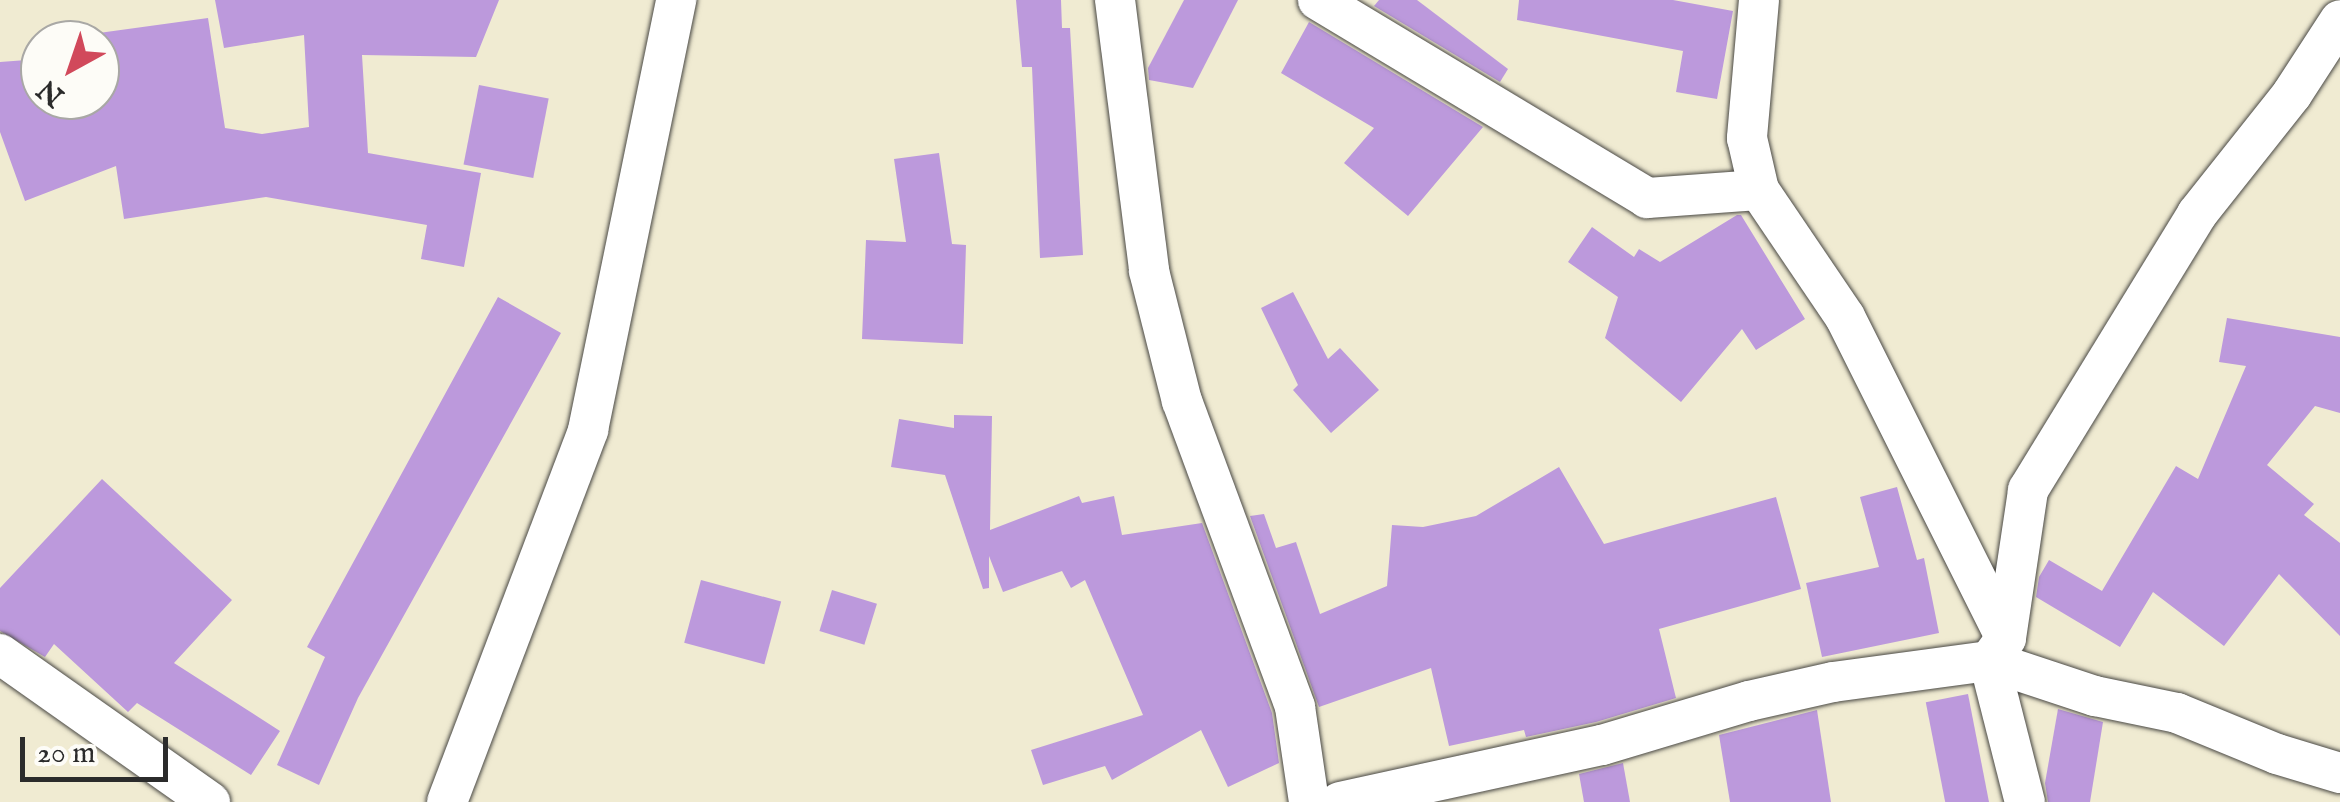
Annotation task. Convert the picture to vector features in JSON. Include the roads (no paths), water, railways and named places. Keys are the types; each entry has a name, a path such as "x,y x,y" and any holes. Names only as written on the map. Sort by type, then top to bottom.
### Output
{"street":[{"path":"446,802 588,430 676,0"},
{"path":"1115,0 1149,272 1182,401 1295,706 1309,802"},
{"path":"1318,0 1648,198 1758,190"},
{"path":"1759,0 1747,138 1758,190 1845,318 1997,650 2024,802"},
{"path":"1997,650 2028,490 2197,214 2292,94 2340,20"},
{"path":"1340,802 1602,745 1834,682 1997,650 2095,696 2177,713 2277,754 2340,774"},
{"path":"0,654 210,802"}]}
